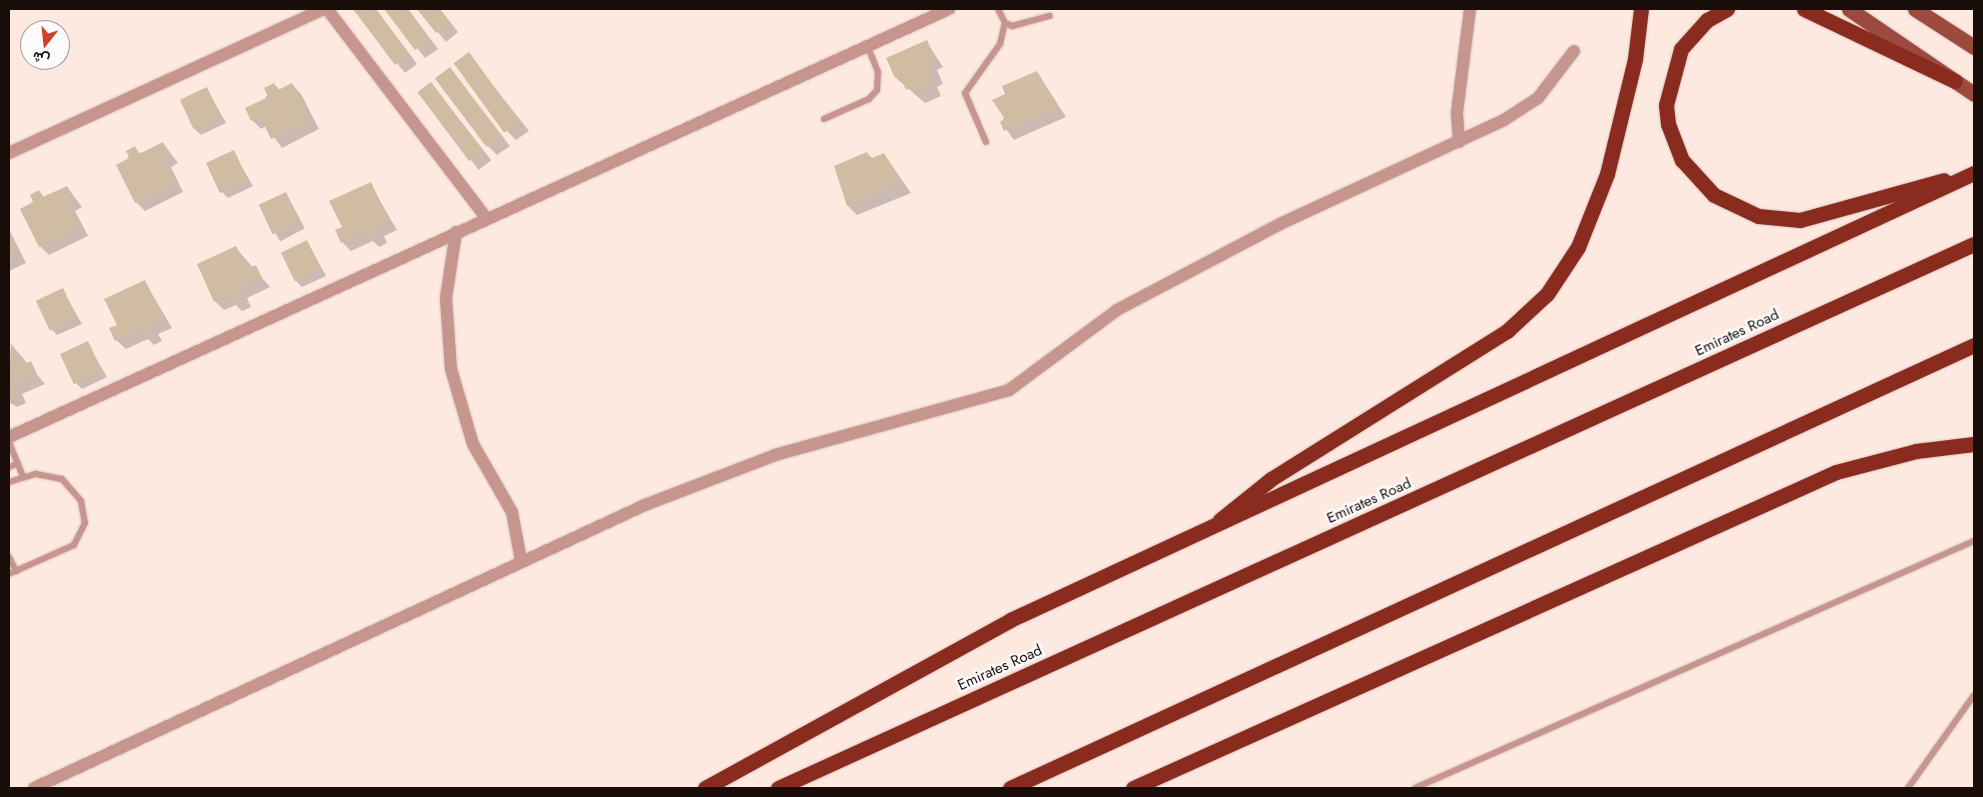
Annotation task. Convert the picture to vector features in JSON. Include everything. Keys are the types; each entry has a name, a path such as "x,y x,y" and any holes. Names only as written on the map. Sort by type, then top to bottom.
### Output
{"highway":[{"path":"1209,530 1271,479 1507,331 1547,294 1578,247 1607,174 1635,59 1641,9"},
{"path":"1728,9 1707,20 1681,49 1666,104 1668,124 1682,160 1714,195 1758,216 1800,220 1974,173"},
{"path":"1804,9 1955,81"},
{"path":"705,788 946,653 1076,588 1209,530 1974,173"},
{"name":"Emirates Road","path":"778,788 1974,244"},
{"path":"1010,788 1974,345"},
{"path":"1133,788 1836,472 1898,454 1974,444"}],"main road":[{"path":"1849,9 1972,92"},
{"path":"1915,9 1974,47"}],"street":[{"path":"9,153 325,9 486,218"},
{"path":"9,437 486,218 949,9"},
{"path":"1458,142 1457,112 1470,9"},
{"path":"34,788 521,560 775,455 1009,390 1117,310 1280,224 1458,142 1538,98 1574,51"},
{"path":"456,232 446,298 451,369 473,444 512,512 521,560"}],"lane":[{"path":"986,142 964,93 1000,44 1005,23 998,9"},
{"path":"1005,23 1012,26 1050,16"},
{"path":"824,119 869,99 877,90 878,72 867,46"},
{"path":"9,442 23,476"},
{"path":"9,467 17,464"},
{"path":"9,482 23,476 49,474 62,479 81,501 85,523 74,545 9,574"},
{"path":"1415,788 1974,540"},
{"path":"9,557 16,571"},
{"path":"1908,788 1974,695"}],"building":[{"path":"353,9 375,9 409,54 395,65"},
{"path":"384,9 407,9 430,39 415,50"},
{"path":"417,9 439,9 450,23 436,33"},
{"path":"927,40 935,58 928,61 935,75 929,78 933,86 915,94 912,87 906,90 900,76 895,78 886,58"},
{"path":"469,52 520,122 504,133 454,63"},
{"path":"450,67 502,136 487,147 435,78"},
{"path":"1037,71 1058,108 1004,131 1000,122 1005,119 992,100 1005,94 1002,86"},
{"path":"431,82 483,151 469,161 417,92"},
{"path":"274,83 278,90 292,83 310,120 271,139 260,116 251,121 245,108 268,97 264,88"},
{"path":"207,87 221,117 194,130 180,100"},
{"path":"163,142 170,154 163,157 175,183 135,203 116,165 129,158 126,151 135,146 139,154"},
{"path":"234,150 248,180 220,193 206,163"},
{"path":"867,152 870,159 884,153 902,183 847,206 834,166"},
{"path":"371,182 389,220 375,227 379,234 369,238 366,231 341,243 335,230 342,227 329,201"},
{"path":"67,186 74,198 67,201 79,227 39,247 20,209 33,202 30,195 39,190 43,197"},
{"path":"286,192 300,222 273,235 259,205"},
{"path":"9,236 17,254 9,258"},
{"path":"307,240 321,269 295,281 281,253"},
{"path":"236,246 247,269 256,265 262,278 239,289 243,297 232,302 229,295 214,302 197,264"},
{"path":"145,280 164,319 150,325 153,332 143,336 140,329 115,341 109,328 117,325 104,299"},
{"path":"63,288 77,318 50,331 36,301"},
{"path":"88,341 102,371 74,384 60,354"},
{"path":"11,343 22,366 31,361 37,374 13,385 17,394 9,398"}]}
